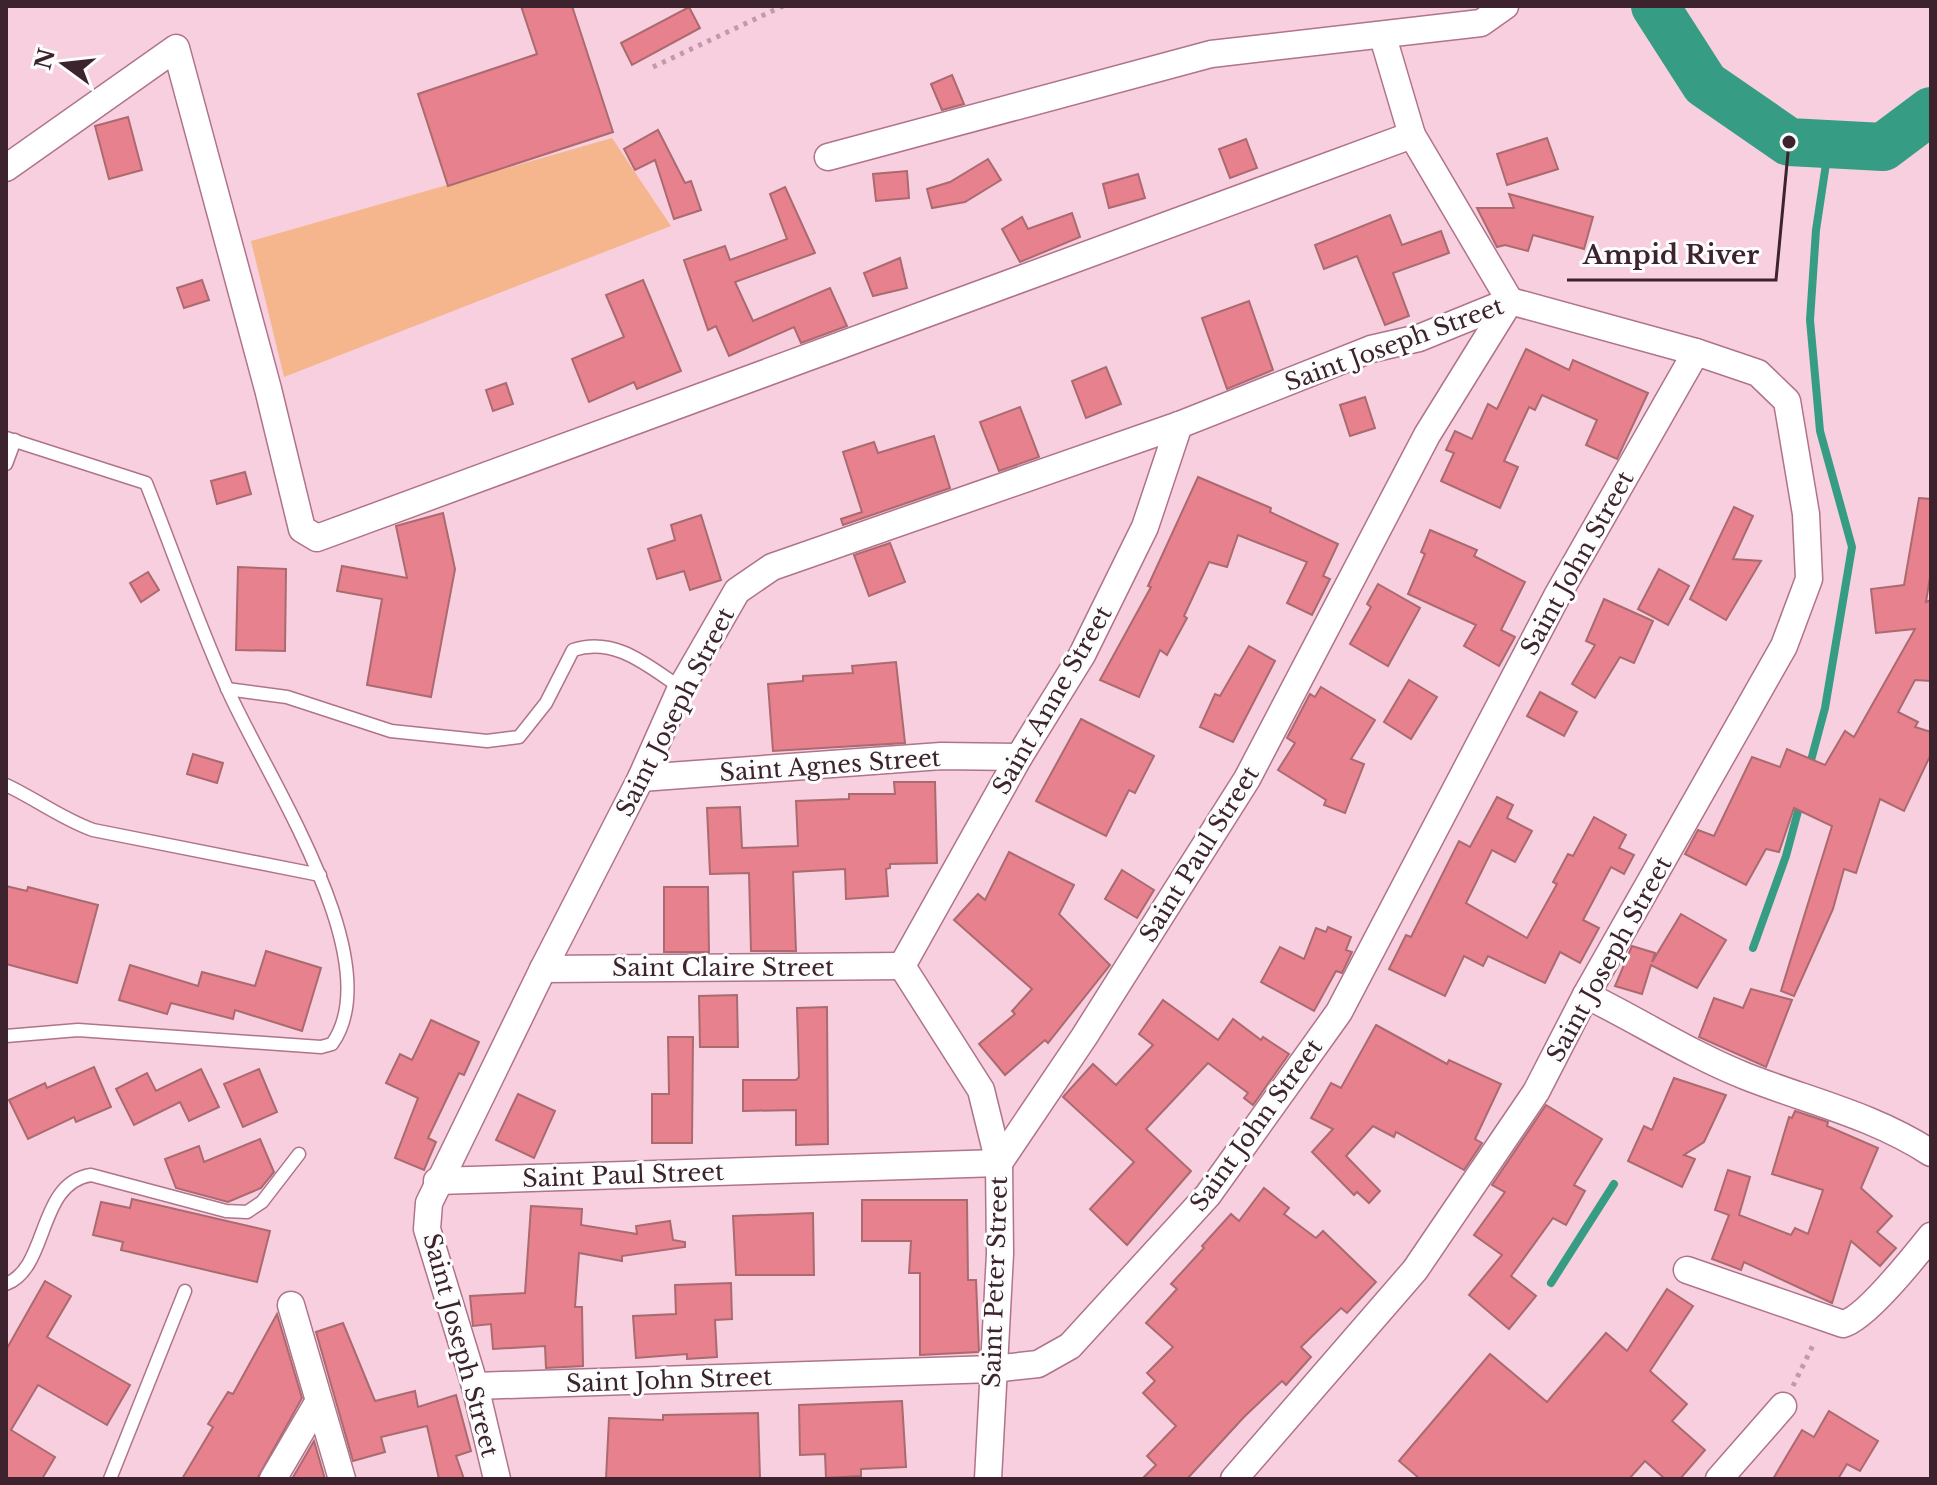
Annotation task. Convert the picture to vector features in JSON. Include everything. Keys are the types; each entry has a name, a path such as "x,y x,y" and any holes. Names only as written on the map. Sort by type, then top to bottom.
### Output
{"street":[{"path":"828,157 1211,54 1383,37 1481,23 1505,6"},
{"path":"1383,37 1412,135 1510,301"},
{"path":"6,168 176,48 268,389 302,529 317,538 1412,135"},
{"name":"Saint Joseph Street","path":"497,1479 475,1386 427,1229 429,1203 437,1181 641,778 681,688 737,591 752,577 1179,425 1371,349 1419,338 1510,301 1696,352 1758,373 1787,401 1806,514 1809,579 1784,646 1586,995 1536,1092 1415,1270 1234,1479"},
{"name":"Saint Paul Street","path":"437,1181 999,1163 1084,1037 1247,779 1427,435 1510,301"},
{"name":"Saint John Street","path":"475,1386 993,1369 1038,1364 1070,1346 1208,1195 1339,1012 1557,596 1696,352"},
{"name":"Saint Anne Street","path":"902,966 1019,757 1082,655 1145,527 1179,425"},
{"name":"Saint Agnes Street","path":"641,778 941,756 1019,757"},
{"name":"Saint Peter Street","path":"902,966 981,1090 999,1163 1000,1254 988,1479"},
{"name":"Saint Claire Street","path":"543,969 902,966"},
{"path":"1586,995 1721,1065 1903,1134 1931,1153"},
{"path":"1687,1270 1843,1324 1854,1319 1904,1270 1931,1236"},
{"path":"291,1305 317,1404 342,1479"},
{"path":"273,1479 317,1404"},
{"path":"1719,1479 1783,1406"}],"lane":[{"path":"6,464 10,439 146,483 227,689 320,875 339,927 347,981 341,1032 332,1044 321,1047 78,1030 6,1036"},
{"path":"227,689 287,697 391,731 487,741 519,737 546,703 573,650 589,644 627,653 681,688"},
{"path":"6,785 42,802 66,820 93,830 320,875"},
{"path":"6,1284 25,1268 63,1188 77,1177 91,1175 226,1211 247,1212 262,1202 299,1154"},
{"path":"110,1479 185,1291"}],"path":[{"path":"653,67 783,6"},
{"path":"1783,1406 1827,1319"}],"shaded area":[{"path":"612,138 671,226 284,377 251,241"}],"building":[{"path":"521,6 572,6 613,132 448,186 418,94 537,54"},
{"path":"689,7 700,28 632,65 621,43"},
{"path":"952,75 964,104 942,110 931,84"},
{"path":"128,117 142,170 109,179 95,126"},
{"path":"658,130 685,183 691,181 701,210 674,219 655,160 635,170 624,149"},
{"path":"1547,138 1558,169 1507,185 1497,154"},
{"path":"1246,139 1257,168 1230,178 1219,149"},
{"path":"988,159 1001,180 965,202 932,208 927,189 950,182"},
{"path":"907,171 909,198 876,201 873,174"},
{"path":"1138,174 1145,198 1109,208 1103,184"},
{"path":"785,187 815,253 735,282 753,321 830,288 847,326 801,343 794,327 729,356 716,326 708,330 684,260 725,246 730,260 787,239 770,194"},
{"path":"1509,194 1593,217 1584,249 1533,235 1528,251 1505,245 1497,247 1477,208 1514,208"},
{"path":"1072,213 1080,237 1020,262 1002,229 1022,217 1028,229"},
{"path":"1390,215 1402,245 1441,231 1449,253 1393,273 1409,316 1385,325 1357,256 1324,269 1315,245"},
{"path":"900,258 907,288 873,296 864,273"},
{"path":"202,280 209,300 184,308 177,288"},
{"path":"643,280 681,371 637,389 634,382 589,402 572,359 624,337 606,295"},
{"path":"1249,301 1273,370 1227,389 1202,318"},
{"path":"1526,349 1569,370 1573,360 1648,393 1617,459 1586,445 1597,420 1542,395 1535,410 1529,407 1504,461 1518,467 1500,508 1441,481 1454,453 1446,450 1455,431 1472,439 1488,404 1497,409"},
{"path":"1106,367 1121,404 1086,418 1072,381"},
{"path":"506,383 513,404 493,411 486,390"},
{"path":"1365,397 1375,428 1350,436 1340,405"},
{"path":"1020,407 1039,457 999,471 980,422"},
{"path":"934,436 950,488 843,525 841,519 862,512 843,452 874,442 878,453"},
{"path":"245,472 251,494 217,504 211,481"},
{"path":"1198,477 1271,508 1270,512 1338,544 1323,576 1330,579 1312,615 1287,603 1307,562 1238,535 1227,567 1209,562 1184,616 1187,618 1167,655 1160,650 1139,697 1100,680 1151,587 1148,586"},
{"path":"1919,498 1931,499 1931,571 1926,602 1931,600 1931,681 1915,680 1898,712 1918,722 1915,727 1931,732 1931,754 1904,811 1880,799 1856,873 1844,869 1833,909 1794,996 1781,991 1832,826 1794,808 1779,852 1766,849 1746,885 1685,854 1698,830 1714,836 1752,757 1780,767 1787,749 1825,765 1845,731 1854,737 1915,629 1876,633 1871,589 1904,585"},
{"path":"1734,507 1753,516 1733,559 1761,561 1726,620 1690,599"},
{"path":"443,513 455,569 431,697 367,685 382,599 337,591 342,566 407,578 396,526"},
{"path":"701,515 721,580 690,590 684,571 657,579 648,549 675,540 671,525"},
{"path":"1430,530 1477,550 1474,556 1525,582 1501,630 1515,637 1499,666 1464,646 1476,625 1408,594 1425,554 1421,552"},
{"path":"890,543 905,582 869,596 854,555"},
{"path":"238,567 286,569 285,651 236,650"},
{"path":"1659,569 1689,586 1668,625 1638,609"},
{"path":"148,572 159,590 141,602 130,583"},
{"path":"1378,584 1420,608 1388,666 1350,644 1371,607 1367,604"},
{"path":"1604,599 1653,621 1634,663 1620,657 1595,698 1572,684 1595,645 1586,641"},
{"path":"1249,646 1275,661 1233,742 1200,727 1215,694 1220,696"},
{"path":"896,662 905,743 773,751 768,684 803,681 803,676 853,673 852,666"},
{"path":"1409,680 1437,697 1411,739 1384,722"},
{"path":"1321,687 1375,720 1351,759 1364,764 1345,813 1324,805 1326,800 1278,770 1295,743 1287,738 1310,694 1315,697"},
{"path":"1540,692 1577,712 1564,736 1527,716"},
{"path":"1081,719 1154,756 1135,793 1129,790 1106,836 1036,801"},
{"path":"193,754 223,763 217,783 187,774"},
{"path":"894,782 935,782 937,863 890,864 890,868 886,869 888,896 846,899 845,869 793,872 796,951 751,951 749,873 710,874 707,808 740,807 742,848 798,846 796,801 849,799 849,794 895,794"},
{"path":"1497,797 1513,805 1507,818 1532,831 1515,862 1492,850 1466,903 1527,938 1557,884 1553,882 1568,854 1573,856 1594,817 1626,835 1619,848 1634,855 1624,874 1611,867 1583,920 1599,928 1580,963 1560,952 1545,983 1488,956 1483,966 1464,956 1445,996 1389,969 1406,935 1411,937 1459,841 1470,847"},
{"path":"1009,852 1074,885 1059,914 1110,965 1048,1043 1045,1040 1005,1075 979,1044 1015,1014 1012,1011 1032,989 954,920 978,894 985,900"},
{"path":"1122,870 1154,890 1137,918 1105,899"},
{"path":"6,886 27,891 28,887 98,905 77,983 6,964"},
{"path":"664,887 708,887 709,952 664,952"},
{"path":"1681,914 1726,940 1697,988 1651,965 1642,994 1615,986 1632,946 1655,953 1652,962"},
{"path":"1328,927 1351,937 1346,950 1352,952 1342,973 1336,971 1314,1011 1261,982 1280,947 1304,959 1316,928 1326,932"},
{"path":"266,951 321,968 302,1031 235,1010 233,1019 171,1003 167,1014 119,1000 130,965 198,986 202,972 255,986"},
{"path":"1751,989 1792,1000 1766,1067 1699,1037 1714,998 1743,1008"},
{"path":"737,995 738,1047 700,1047 699,996"},
{"path":"1163,1000 1218,1040 1233,1019 1261,1040 1263,1037 1289,1054 1253,1105 1244,1098 1248,1093 1208,1063 1146,1129 1191,1171 1127,1245 1090,1209 1134,1162 1063,1097 1093,1064 1116,1085 1153,1045 1139,1034"},
{"path":"827,1007 828,1144 796,1145 796,1110 743,1111 743,1080 796,1080 799,1077 797,1008"},
{"path":"431,1020 479,1042 464,1075 459,1073 428,1138 436,1142 424,1170 395,1158 418,1098 386,1083 400,1054 412,1060"},
{"path":"1376,1025 1447,1064 1449,1060 1501,1084 1475,1139 1482,1143 1464,1170 1396,1132 1394,1137 1373,1126 1346,1156 1380,1191 1369,1203 1357,1192 1354,1195 1312,1152 1333,1129 1311,1118 1331,1083 1341,1088"},
{"path":"668,1037 693,1037 692,1143 652,1143 652,1094 669,1094"},
{"path":"94,1067 111,1107 76,1122 74,1117 28,1139 9,1100 45,1083 47,1088"},
{"path":"201,1069 219,1107 189,1121 180,1102 134,1125 116,1089 147,1073 156,1091"},
{"path":"259,1069 277,1112 243,1127 224,1084"},
{"path":"1674,1078 1726,1095 1704,1142 1684,1155 1695,1159 1682,1187 1628,1161 1644,1126 1652,1130"},
{"path":"518,1094 555,1111 534,1158 496,1140"},
{"path":"1546,1105 1602,1139 1574,1185 1585,1191 1566,1225 1553,1218 1511,1276 1536,1296 1509,1329 1469,1295 1502,1255 1474,1235 1505,1192 1492,1185"},
{"path":"1795,1111 1828,1122 1827,1126 1878,1148 1861,1188 1892,1216 1877,1232 1896,1248 1880,1266 1851,1241 1832,1303 1744,1262 1741,1270 1712,1259 1729,1215 1715,1210 1728,1170 1750,1177 1739,1215 1791,1235 1795,1228 1808,1234 1823,1190 1772,1174 1789,1117 1792,1118"},
{"path":"260,1139 274,1172 261,1188 228,1202 176,1188 165,1159 199,1146 204,1162"},
{"path":"1264,1188 1289,1208 1284,1214 1316,1238 1323,1231 1376,1282 1347,1313 1341,1308 1301,1347 1311,1357 1286,1385 1282,1381 1244,1417 1187,1479 1142,1479 1156,1465 1147,1456 1176,1426 1143,1393 1155,1381 1147,1373 1173,1347 1146,1323 1177,1289 1171,1284 1204,1248 1202,1246 1231,1214 1239,1221"},
{"path":"132,1199 270,1231 257,1282 121,1250 123,1242 93,1235 101,1202 130,1208"},
{"path":"862,1200 967,1200 968,1280 976,1280 979,1352 920,1355 920,1273 909,1273 911,1241 862,1241"},
{"path":"531,1206 582,1209 581,1225 637,1234 636,1226 670,1221 673,1240 685,1242 685,1247 622,1256 622,1261 579,1253 575,1307 582,1307 583,1366 546,1368 545,1346 493,1349 491,1324 473,1326 470,1296 525,1293"},
{"path":"813,1213 814,1275 736,1275 733,1216"},
{"path":"45,1281 71,1296 47,1337 130,1385 107,1425 38,1385 11,1430 55,1457 42,1479 6,1479 6,1350"},
{"path":"731,1283 732,1319 715,1320 717,1357 687,1359 687,1354 636,1358 633,1316 676,1314 675,1285"},
{"path":"1667,1289 1693,1306 1650,1371 1687,1404 1672,1421 1705,1450 1680,1479 1665,1479 1645,1461 1629,1479 1420,1479 1399,1461 1490,1354 1547,1402 1606,1333 1627,1351"},
{"path":"277,1314 302,1398 257,1479 182,1479 213,1427 208,1424 228,1392 233,1394"},
{"path":"343,1323 375,1401 415,1391 418,1407 456,1395 471,1451 456,1456 464,1479 439,1479 427,1426 381,1437 385,1452 353,1461 316,1332"},
{"path":"902,1401 906,1467 861,1469 861,1476 826,1478 825,1454 800,1455 799,1405"},
{"path":"1829,1411 1878,1441 1860,1471 1847,1464 1838,1479 1773,1479 1802,1430 1814,1437"},
{"path":"758,1413 760,1479 606,1479 609,1418 663,1420 663,1415"},
{"path":"314,1441 325,1479 292,1479"}],"waterway":[{"path":"1655,6 1705,84 1789,142 1883,147 1931,111"},
{"path":"1809,768 1825,708 1852,547 1820,431 1810,320 1816,230 1829,144"},
{"path":"1753,948 1786,856 1801,800"},
{"path":"1551,1283 1614,1184"}],"place":[{"name":"Ampid River","path":"1789,142"}]}
